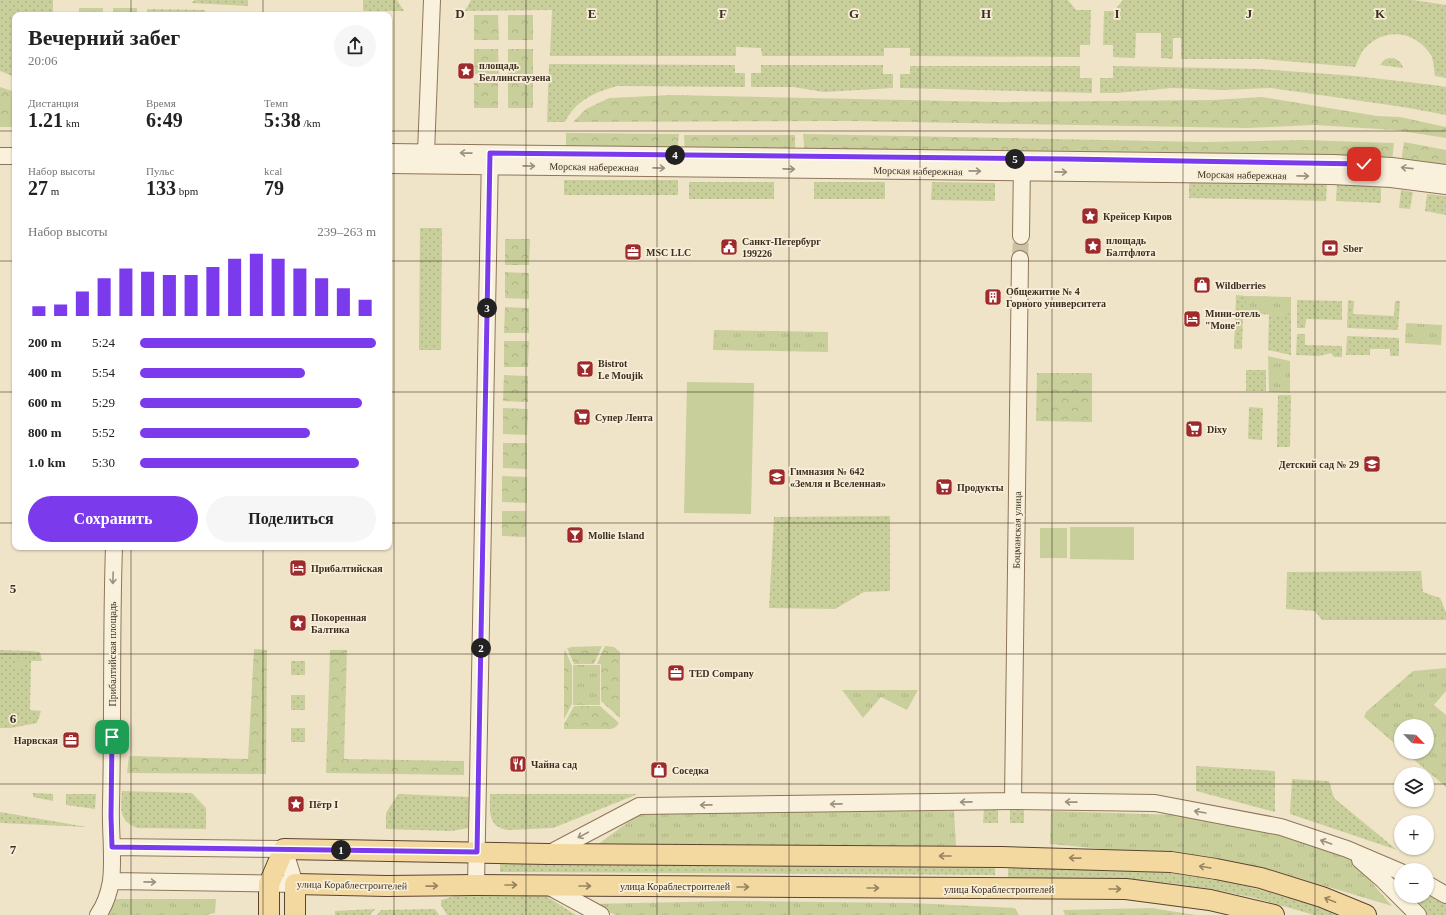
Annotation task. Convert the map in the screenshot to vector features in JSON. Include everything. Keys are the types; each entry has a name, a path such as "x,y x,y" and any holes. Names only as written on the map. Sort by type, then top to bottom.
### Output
{"main road":[{"path":"269,915 269,884 284,849 548,854 1002,857 1171,862 1262,878 1322,897 1366,915"},
{"path":"295,884 295,915"},
{"name":"улица Кораблестроителей","path":"295,884 387,886 546,885 1126,890 1210,900 1274,915"}],"street":[{"path":"426,153 432,1"},
{"name":"Морская набережная","path":"392,152 426,153 490,160"},
{"path":"0,156 12,156"},
{"path":"476,885 490,160"},
{"name":"Морская набережная","path":"392,165 490,160 1022,165 1349,163 1392,166 1446,174"},
{"path":"1021,236 1022,165"},
{"name":"Морская набережная","path":"1022,165 1363,177 1446,186"},
{"name":"Боцманская улица","path":"1013,801 1020,259"},
{"name":"Прибалтийская площадь","path":"111,881 112,609 114,550"},
{"path":"548,854 639,806 1013,801 1155,804 1281,827 1347,849 1394,869"},
{"path":"112,847 284,849 295,884"},
{"path":"1347,849 1383,880 1418,915"},
{"path":"98,915 107,897 111,881"},
{"name":"улица Кораблестроителей","path":"111,881 295,884"},
{"path":"546,885 601,915"},
{"path":"1434,888 1446,895"}],"green space":[{"path":"0,0 53,0 53,12 12,12 12,76 0,71"},
{"path":"195,0 248,0 248,6 191,3"},
{"path":"363,0 397,0 404,11 363,11"},
{"path":"471,0 1068,0 1076,10 1091,10 1090,45 1080,45 1080,57 910,56 910,48 884,48 884,56 762,56 761,48 736,47 736,56 550,56 552,10 465,11"},
{"path":"1123,0 1413,0 1446,5 1446,78 1435,76 1432,57 1424,47 1409,37 1400,35 1382,37 1373,41 1365,48 1355,67 1262,59 1181,59 1181,38 1173,38 1173,59 1161,58 1161,33 1136,33 1135,58 1113,57 1113,45 1103,45 1104,11 1114,11"},
{"path":"79,8 103,8 103,12 79,12"},
{"path":"113,8 137,8 137,12 113,12"},
{"path":"147,9 205,10 205,12 147,12"},
{"path":"474,15 498,15 499,40 474,40"},
{"path":"508,15 533,15 533,40 508,40"},
{"path":"474,49 498,49 499,74 474,74"},
{"path":"508,49 533,49 533,74 508,74"},
{"path":"1389,58 1398,60 1403,68 1380,65 1384,60"},
{"path":"549,64 735,65 735,73 745,73 745,87 617,86 586,98 574,108 565,122 547,122"},
{"path":"761,65 883,65 883,74 893,74 893,88 824,92 793,87 751,87 751,73 761,73"},
{"path":"910,66 1080,66 1080,78 1092,78 1092,93 900,88 900,74 910,74"},
{"path":"1113,66 1260,69 1355,76 1434,85 1446,87 1446,115 1403,107 1271,88 1222,90 1172,88 1100,93 1100,78 1113,78"},
{"path":"474,83 498,83 498,108 474,108"},
{"path":"508,83 533,83 533,108 508,108"},
{"path":"0,87 12,91 12,127 0,127"},
{"path":"673,95 1001,102 1214,100 1262,97 1377,116 1400,117 1446,127 1446,138 1395,130 1315,125 1247,128 853,121 573,122 586,109 609,98"},
{"path":"566,133 679,134 677,153 566,152"},
{"path":"803,134 1204,142 1303,140 1394,143 1392,162 805,154"},
{"path":"684,135 795,135 795,154 685,154"},
{"path":"1404,142 1446,150 1446,171 1401,162"},
{"path":"1189,179 1327,182 1326,201 1189,198"},
{"path":"564,180 678,180 678,195 564,195"},
{"path":"689,182 774,182 774,199 689,199"},
{"path":"814,182 885,182 885,199 814,199"},
{"path":"932,182 995,183 995,201 931,200"},
{"path":"1337,183 1381,185 1381,203 1336,201"},
{"path":"1401,190 1413,192 1410,209 1399,208"},
{"path":"1427,194 1446,196 1446,215 1425,211"},
{"path":"420,228 442,228 441,350 419,350"},
{"path":"505,239 530,239 529,265 505,265"},
{"path":"505,272 529,273 529,299 505,298"},
{"path":"1236,295 1246,296 1246,314 1243,314 1242,349 1234,349"},
{"path":"1246,296 1291,297 1291,315 1246,314"},
{"path":"1297,300 1342,301 1342,320 1306,319 1305,328 1297,328"},
{"path":"1348,300 1354,301 1353,314 1394,316 1395,301 1400,301 1398,330 1347,328"},
{"path":"505,307 529,308 529,333 504,333"},
{"path":"1269,314 1291,315 1291,355 1268,350"},
{"path":"1406,323 1442,325 1441,345 1405,343"},
{"path":"714,330 828,332 828,352 713,350"},
{"path":"1297,334 1305,334 1305,345 1342,346 1342,357 1334,357 1331,353 1319,356 1296,355"},
{"path":"1347,336 1399,338 1399,356 1390,356 1390,349 1370,349 1370,355 1346,355"},
{"path":"504,341 529,341 528,367 504,367"},
{"path":"1268,356 1290,361 1290,393 1269,392"},
{"path":"1246,370 1266,370 1266,391 1246,391"},
{"path":"1037,373 1092,373 1092,422 1036,421"},
{"path":"504,375 528,376 528,402 503,401"},
{"path":"687,382 754,383 751,514 684,513"},
{"path":"1278,395 1291,395 1290,447 1277,447"},
{"path":"1249,407 1263,408 1262,440 1248,439"},
{"path":"503,408 528,409 527,435 503,434"},
{"path":"503,443 527,443 527,469 503,468"},
{"path":"502,476 527,477 527,503 502,502"},
{"path":"502,511 526,511 526,537 502,536"},
{"path":"890,516 890,591 864,592 835,609 769,608 774,517"},
{"path":"1070,527 1134,527 1134,560 1070,559"},
{"path":"1040,528 1067,528 1067,558 1040,558"},
{"path":"1421,571 1423,592 1440,598 1446,612 1446,620 1322,620 1315,611 1286,609 1287,572"},
{"path":"602,646 594,664 574,664 567,648 572,647"},
{"path":"605,646 614,647 620,652 620,718 601,701 601,664 597,664"},
{"path":"254,649 267,650 266,774 127,773 129,756 248,759"},
{"path":"0,650 40,652 42,661 31,661 30,710 41,711 37,723 11,728 0,728"},
{"path":"330,650 347,650 344,759 464,761 464,775 326,773"},
{"path":"565,650 572,666 572,704 564,719 564,655"},
{"path":"16,658 25,658 25,669 16,669"},
{"path":"291,661 305,661 305,675 291,675"},
{"path":"573,665 600,665 600,705 573,705"},
{"path":"1446,668 1446,691 1434,705 1446,715 1446,787 1434,777 1434,767 1423,767 1413,759 1434,759 1434,719 1394,719 1394,743 1364,717 1366,712 1413,671"},
{"path":"842,690 918,690 907,710 881,697 863,718"},
{"path":"291,695 305,695 305,710 291,710"},
{"path":"574,706 600,706 619,723 616,727 611,729 564,729 564,724"},
{"path":"291,728 305,728 305,742 291,742"},
{"path":"1196,766 1275,771 1275,812 1196,791"},
{"path":"1292,779 1329,781 1334,798 1394,849 1290,814"},
{"path":"122,791 192,793 206,808 206,829 138,828 127,822 122,814"},
{"path":"33,793 53,794 53,801 33,797"},
{"path":"66,794 96,794 95,809 66,805"},
{"path":"398,794 471,797 469,828 451,831 386,829 386,813"},
{"path":"490,794 638,794 553,828 508,830 501,828 493,822 490,812"},
{"path":"984,809 998,810 998,823 983,823"},
{"path":"1010,809 1024,809 1024,823 1010,823"},
{"path":"954,811 956,846 597,845 642,812"},
{"path":"1051,811 1179,815 1268,830 1347,854 1392,906 1265,868 1177,856 1050,844"},
{"path":"0,812 87,827 0,823"},
{"path":"500,863 995,867 995,875 500,872"},
{"path":"1008,867 1129,870 1191,876 1277,894 1339,915 1314,915 1255,898 1211,889 1168,883 1126,879 1008,877"},
{"path":"458,895 546,896 576,915 447,915 441,905 441,900"},
{"path":"1434,895 1446,901 1446,915 1425,915 1414,903 1434,903"},
{"path":"113,899 216,899 215,913 208,915 103,915"},
{"path":"731,901 912,903 1015,908 1019,915 616,915 589,904"},
{"path":"1152,908 1195,915 1065,915 1063,910"},
{"path":"375,909 370,915 335,915 335,911"},
{"path":"435,909 439,915 377,915 381,910"}],"tunnel":[{"path":"1020,259 1021,236"}],"place":[{"name":"площадь Беллинсгаузена","path":"466,71"},
{"name":"Крейсер Киров","path":"1090,216"},
{"name":"площадь Балтфлота","path":"1093,246"},
{"name":"Санкт-Петербург 199226","path":"729,247"},
{"name":"Sber","path":"1330,248"},
{"name":"MSC LLC","path":"633,252"},
{"name":"Wildberries","path":"1202,285"},
{"name":"Общежитие № 4 Горного университета","path":"993,297"},
{"name":"Мини-отель \"Моне\"","path":"1192,319"},
{"name":"Bistrot Le Moujik","path":"585,369"},
{"name":"Супер Лента","path":"582,417"},
{"name":"Dixy","path":"1194,429"},
{"name":"Детский сад № 29","path":"1372,464"},
{"name":"Гимназия № 642 «Земля и Вселенная»","path":"777,477"},
{"name":"Продукты","path":"944,487"},
{"name":"Mollie Island","path":"575,535"},
{"name":"Прибалтийская","path":"298,568"},
{"name":"Покоренная Балтика","path":"298,623"},
{"name":"TED Company","path":"676,673"},
{"name":"Нарвская","path":"71,740"},
{"name":"Чайна сад","path":"518,764"},
{"name":"Соседка","path":"659,770"},
{"name":"Пётр I","path":"296,804"}],"route":[{"path":"112,737 112,847 477,852 490,153 1067,159 1364,164"}]}
